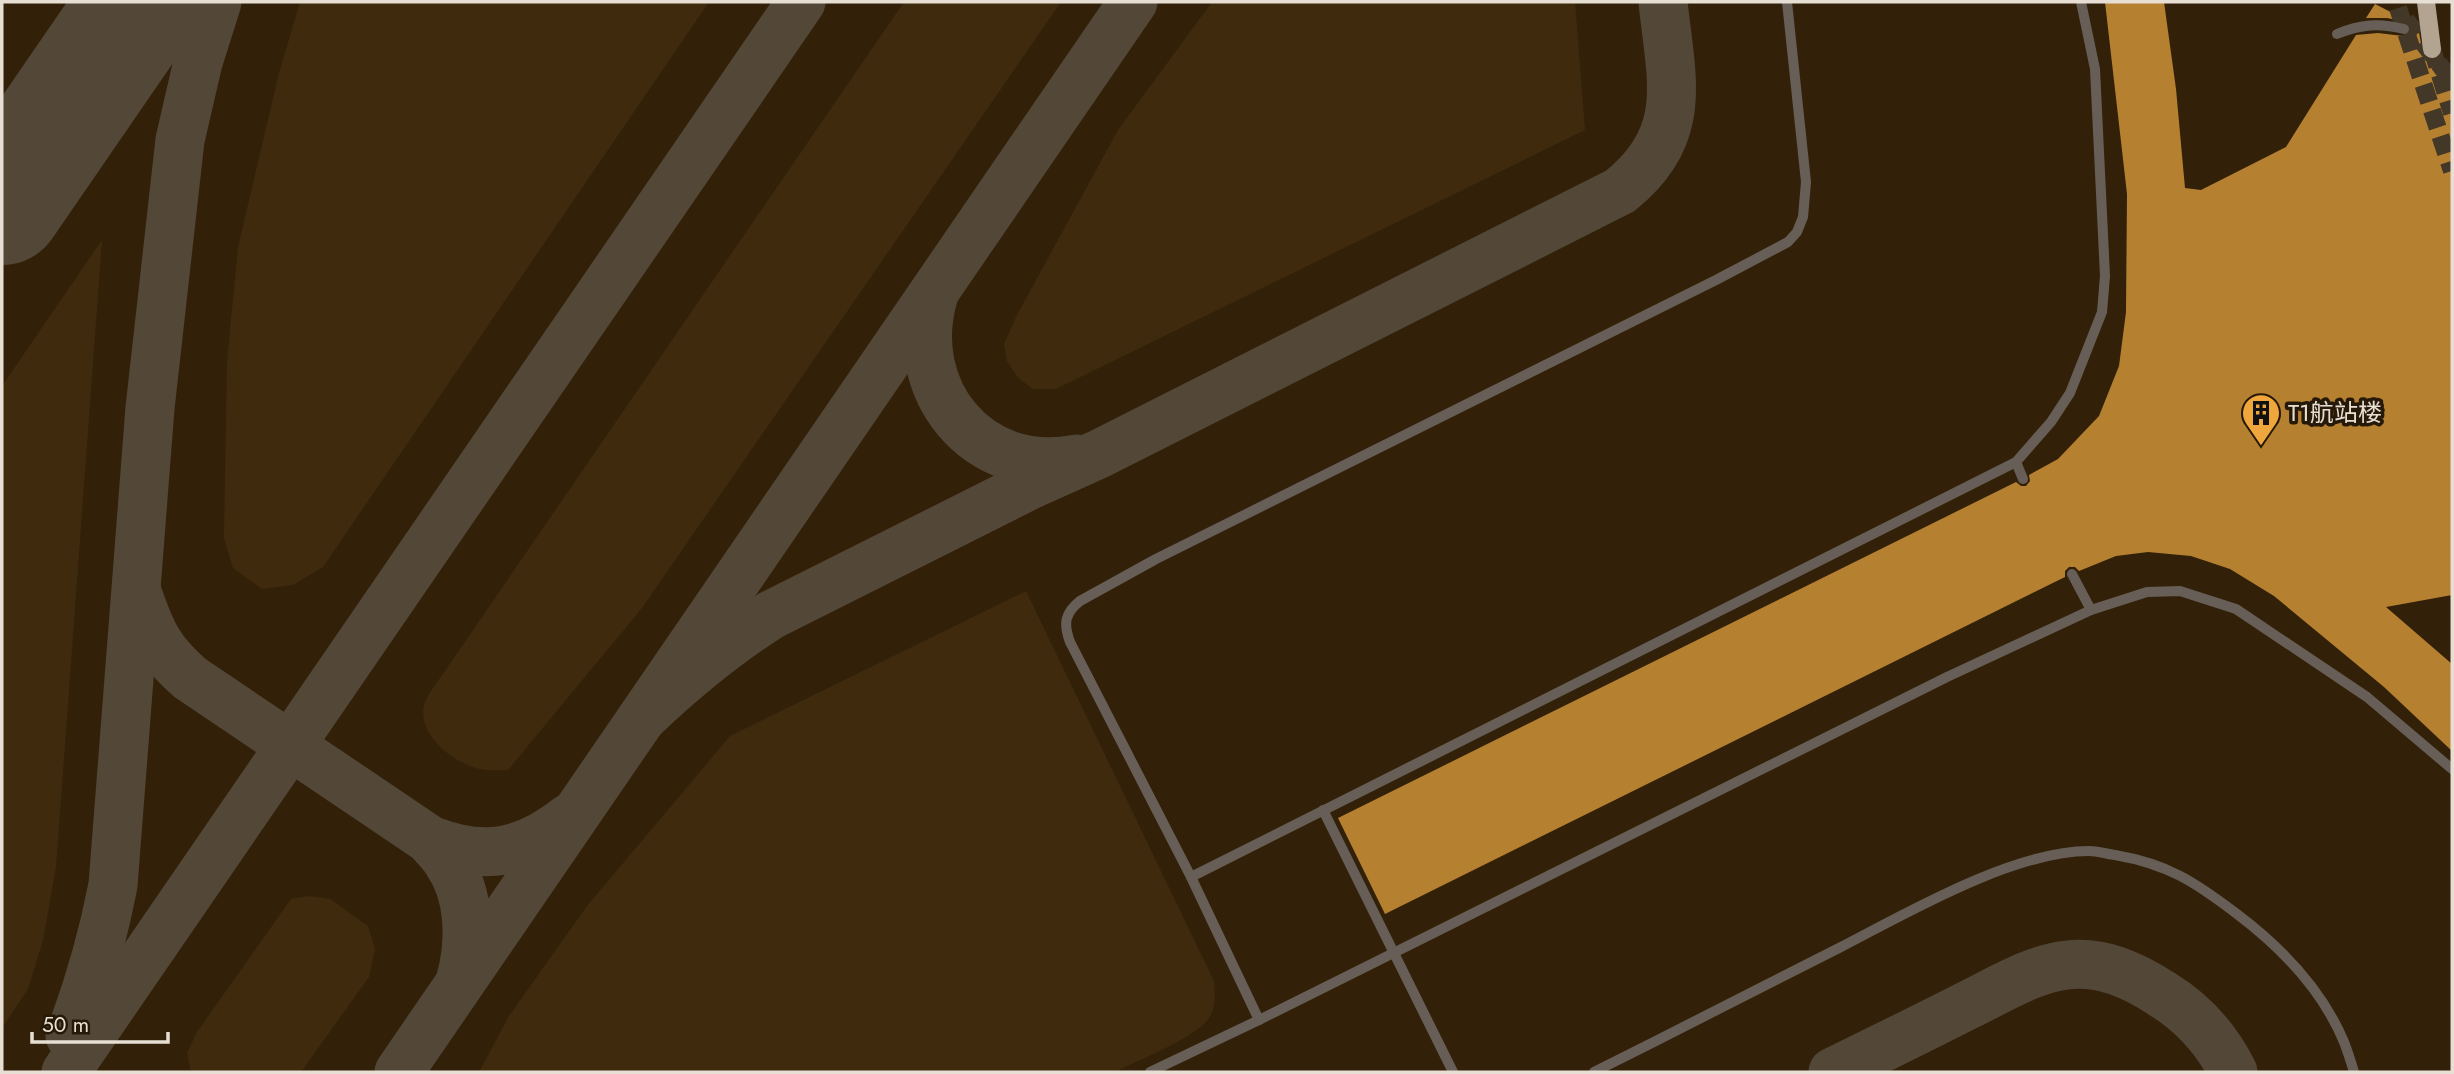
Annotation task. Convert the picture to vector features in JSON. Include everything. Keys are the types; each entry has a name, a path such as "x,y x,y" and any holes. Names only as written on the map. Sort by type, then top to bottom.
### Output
{"main road":[{"path":"2426,2 2432,49"}],"lane":[{"path":"1259,1020 1191,877 1070,642 1066,619 1070,609 1157,559 1788,242 1797,232 1803,217 1806,182 1787,2"},
{"path":"1191,877 2016,461 2051,422 2070,393 2102,313 2105,276 2095,69 2081,2"},
{"path":"2337,34 2365,24 2385,24 2404,29"},
{"path":"2016,461 2023,479"},
{"path":"2071,574 2091,610"},
{"path":"1150,1072 1947,677 2091,610 2147,592 2180,591 2236,609 2367,697 2452,769"},
{"path":"1323,810 1453,1072"},
{"path":"1594,1072 1923,905 2037,858 2091,851 2148,862 2179,874 2208,892 2258,931 2301,972 2317,993 2344,1042 2354,1072"}],"shaded area":[{"path":"2,2 2452,2 2452,1072 2,1072"},
{"path":"300,2 709,2 323,567 293,585 262,589 233,568 224,538 227,362 238,247 279,73"},
{"path":"904,2 1061,2 642,608 508,770 480,769 449,755 432,738 426,727 423,716 428,696"},
{"path":"1212,2 1575,2 1585,130 1056,389 1033,389 1018,378 1007,361 1004,344 1017,315 1118,130"},
{"path":"102,240 56,867 43,940 28,989 2,1028 2,386"},
{"path":"1026,591 1214,981 1213,1010 1202,1025 1180,1041 1115,1072 479,1072 509,1016 587,906 730,736"},
{"path":"309,896 330,899 368,926 375,949 369,977 301,1072 191,1072 187,1053 197,1032 291,899"}],"building":[{"name":"T1航站楼","path":"2105,2 2164,2 2176,89 2185,188 2201,190 2286,147 2356,35 2378,33 2403,36 2410,33 2411,26 2406,22 2366,18 2375,4 2418,26 2423,55 2428,60 2439,58 2452,94 2452,595 2386,607 2452,664 2452,751 2384,687 2274,596 2230,569 2191,556 2148,552 2116,556 2079,571 2075,567 2069,567 2065,571 2065,577 1385,914 1338,818 2016,482 2026,486 2030,481 2029,475 2058,459 2099,416 2119,366 2126,312 2127,194"}],"taxiway":[{"path":"70,1036 95,961 113,885 150,408 180,140 198,62 217,2"},
{"path":"66,1072 801,2"},
{"path":"399,1072 1133,2"},
{"path":"642,718 704,663 771,615 1028,486 1099,454 1620,191 1642,170 1657,149 1666,127 1671,104 1671,81 1663,2"},
{"path":"934,294 928,329 930,363 940,393 957,420 980,441 1008,455 1041,462 1077,459"},
{"path":"138,595 157,641 190,678 430,840 468,850 502,850 535,840 569,818"},
{"path":"430,840 455,874 465,904 467,936 460,982"},
{"path":"1833,1072 2016,981 2054,967 2080,964 2105,967 2128,975 2173,1001 2203,1028 2220,1049 2233,1072"}],"runway":[{"path":"2,204 141,2"}],"tunnel":[{"path":"2398,8 2452,171"},
{"path":"2406,20 2452,81"},
{"path":"2432,49 2452,113"}],"place":[{"name":"T1航站楼","path":"2261,447"}]}
